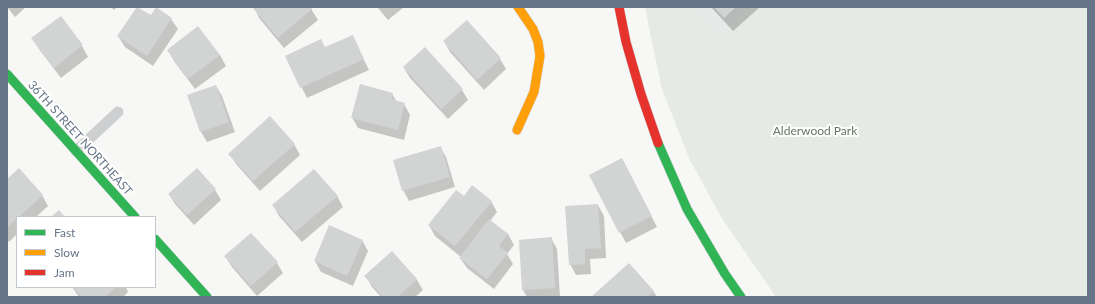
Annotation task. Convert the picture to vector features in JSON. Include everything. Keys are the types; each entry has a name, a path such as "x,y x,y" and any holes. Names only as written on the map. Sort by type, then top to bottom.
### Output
{"street":[{"path":"517,130 534,92 540,56 534,29 518,7"},
{"path":"620,7 626,42 641,94 659,145 687,209 725,274 741,297"},
{"name":"36TH STREET NORTHEAST","path":"7,74 134,216"},
{"path":"156,240 207,297"}],"lane":[{"path":"76,151 118,112"}],"shaded area":[{"path":"645,7 753,7 662,89"}],"green space":[{"name":"Alderwood Park","path":"648,7 688,7 720,37 753,7 1088,7 1088,297 776,297 721,217 689,158 662,89 647,17"}],"building":[{"path":"137,7 151,15 156,7 172,18 147,56 117,36"},
{"path":"252,7 311,7 312,9 278,38"},
{"path":"714,7 736,7 724,18"},
{"path":"61,16 83,45 54,68 31,38"},
{"path":"467,20 501,58 477,80 443,41"},
{"path":"198,26 220,55 188,79 167,50"},
{"path":"353,35 364,59 300,88 285,56 321,39 325,47"},
{"path":"425,47 463,89 441,109 403,67"},
{"path":"360,84 393,93 391,99 405,103 398,130 351,118"},
{"path":"216,85 229,122 200,132 187,95"},
{"path":"270,116 295,144 253,181 228,154"},
{"path":"441,146 450,177 402,191 393,160"},
{"path":"622,158 652,216 619,233 589,175"},
{"path":"19,168 43,195 20,216 16,216 16,219 7,228 7,179"},
{"path":"197,168 216,189 187,215 168,194"},
{"path":"314,169 338,196 295,232 272,205"},
{"path":"472,185 492,201 455,246 428,225 456,190 464,196"},
{"path":"598,204 601,248 585,249 585,264 569,265 565,206"},
{"path":"59,210 64,216 52,216"},
{"path":"489,219 508,234 499,246 508,253 487,279 459,258"},
{"path":"329,225 363,240 347,276 314,261"},
{"path":"251,233 278,262 251,286 224,256"},
{"path":"552,237 555,288 522,290 519,240"},
{"path":"392,251 417,279 398,297 383,297 364,276"},
{"path":"629,263 654,291 647,297 591,297"},
{"path":"73,288 115,288 105,297 82,297"}],"traffic: fast":[{"path":"7,74 134,216"},
{"path":"658,143 687,209 725,274 741,297"},
{"path":"156,240 207,297"}],"traffic: slow":[{"path":"517,130 534,92 540,56 538,42 533,29 518,7"}],"traffic: jam":[{"path":"619,7 626,42 641,94 658,143"}]}
